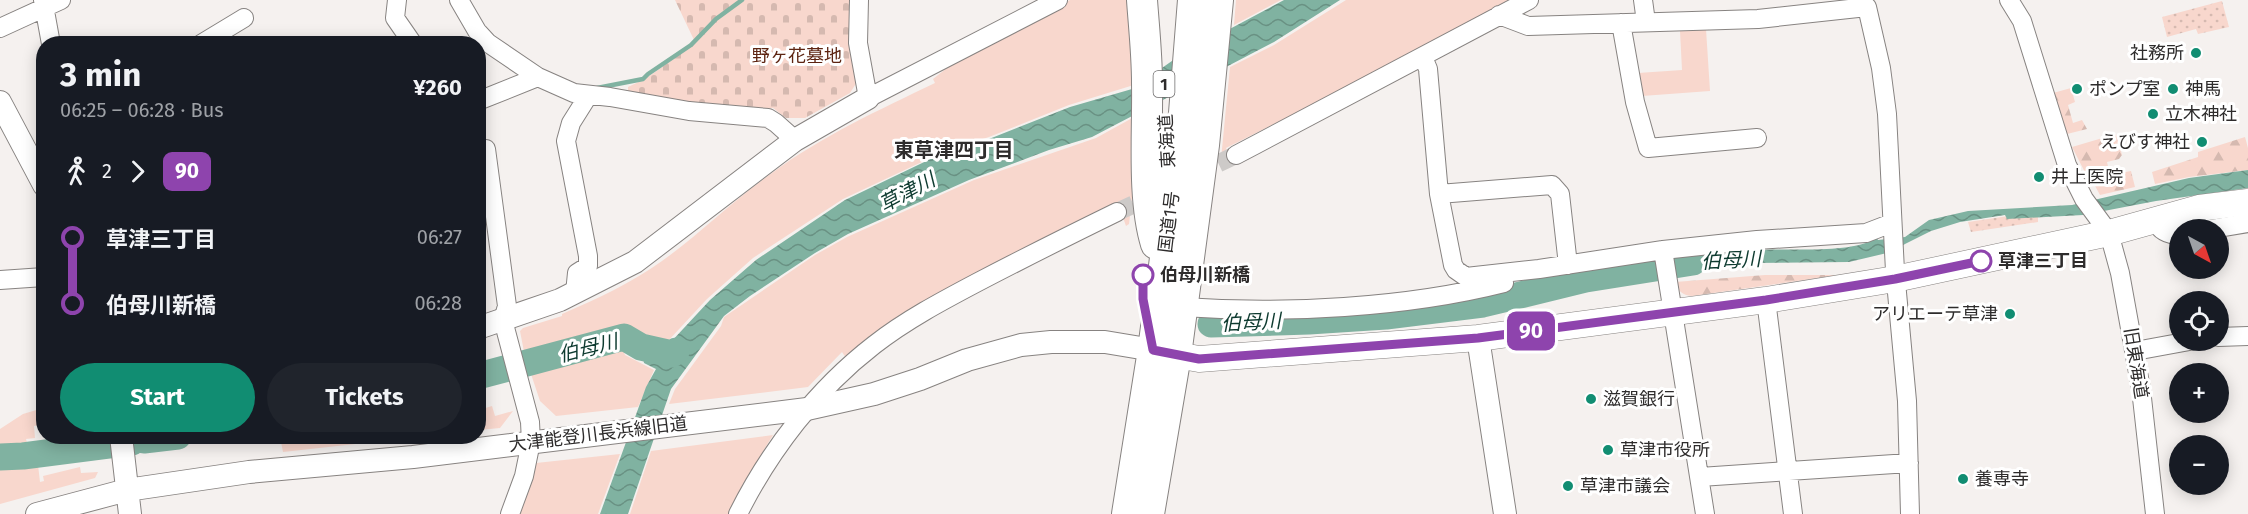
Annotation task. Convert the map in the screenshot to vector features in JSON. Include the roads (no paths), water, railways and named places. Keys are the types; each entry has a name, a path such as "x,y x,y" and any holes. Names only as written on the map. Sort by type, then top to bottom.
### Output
{"highway":[{"path":"1142,0 1148,80 1164,168 1153,234 1146,253 1143,299 1164,353"},
{"name":"東海道","path":"1159,0 1164,77 1164,168 1170,210"},
{"name":"東海道","path":"1204,145 1212,2"},
{"name":"1","path":"1164,168 1184,113 1212,2"},
{"name":"国道1号","path":"1126,514 1164,353 1182,307 1204,145"},
{"path":"1153,234 1170,210"},
{"name":"国道1号","path":"1149,514 1164,353 1163,267 1170,210"},
{"path":"1153,234 1163,267"}],"main road":[{"path":"2202,219 2248,202"},
{"path":"1164,353 1199,359 1478,338 1766,300 1895,267 2104,225 2169,220"}],"street":[{"path":"0,28 44,5 61,0"},
{"path":"397,0 395,18 407,36"},
{"path":"459,0 482,36"},
{"path":"859,0 858,43 868,98"},
{"path":"486,328 505,329 635,262 795,140 868,98 1058,0"},
{"path":"1236,155 1529,0"},
{"path":"1643,0 1646,22"},
{"path":"2009,0 2022,21 2067,165 2084,199 2104,225"},
{"path":"1499,15 1528,26 1758,19 1862,4 1868,8 1883,79 1887,114 1892,226 1907,400 1910,514"},
{"path":"44,5 50,36"},
{"path":"214,36 244,18"},
{"path":"1621,23 1635,102 1648,148 1757,138"},
{"path":"486,41 538,77 574,93 689,111 768,118 795,140"},
{"path":"1423,57 1428,69 1439,194 1453,265 1466,277 1568,265 1665,261 1757,240 1866,233 1892,226"},
{"path":"486,98 538,77"},
{"path":"575,293 577,273 588,266 588,256 566,141 571,123 588,96"},
{"path":"0,102 36,170"},
{"path":"486,149 507,306 505,329 530,422 531,442 524,476 510,514"},
{"path":"1439,194 1552,185 1560,194 1568,265"},
{"path":"738,514 749,491 807,410 844,370 874,345 920,314 1007,267 1117,213"},
{"path":"2155,221 2161,230 2169,234"},
{"path":"2229,222 2248,224"},
{"name":"旧東海道","path":"2104,225 2120,273 2135,351 2144,407 2155,514"},
{"path":"1665,261 1705,514"},
{"path":"1182,307 1287,310 1417,299 1502,284 1516,279 1522,271"},
{"path":"0,280 36,278"},
{"path":"1766,300 1793,514"},
{"path":"2229,337 2248,336"},
{"path":"1478,338 1505,514"},
{"name":"大津能登川長浜線旧道","path":"37,514 127,490 249,472 413,457 807,410 920,379 967,360 1021,345 1051,342 1105,342 1164,353"},
{"path":"2135,351 2169,345"},
{"path":"844,370 846,387 860,397"},
{"path":"122,444 130,514"},
{"path":"1700,477 1909,463"}],"water":[{"name":"草津川","path":"1284,0 1340,0 1274,42 1092,137 1049,150 969,180 848,234 750,296 724,316 671,389 628,514 600,514 646,387 656,369 644,363 641,347 670,343 710,300 756,260 845,200 943,153 989,139 1070,107 1132,89 1179,56"},
{"path":"2248,170 2248,188 2156,201 2083,215 2007,219 2005,215 1960,222 1931,231 1887,253 1849,262 1750,263 1675,269 1674,260 1762,250 1852,246 1877,238 1878,240 1905,237 1929,220 1968,211 2072,205 2189,178"}],"waterway":[{"path":"597,88 643,79 691,45 716,19 742,0"},
{"name":"伯母川","path":"1211,324 1386,316 1483,304 1586,279 1693,262"},
{"name":"伯母川","path":"486,374 624,337 641,347 672,354 676,351"},
{"name":"伯母川","path":"0,457 116,444"}],"tunnel":[{"path":"1194,175 1236,155"},
{"path":"1117,212 1156,194"}],"place":[{"name":"社務所","path":"2196,53"},
{"name":"ポンプ室","path":"2077,89"},
{"name":"神馬","path":"2173,89"},
{"name":"立木神社","path":"2153,114"},
{"name":"えびす神社","path":"2202,142"},
{"name":"井上医院","path":"2039,177"},
{"name":"草津三丁目","path":"1981,261"},
{"name":"伯母川新橋","path":"1143,275"},
{"name":"アリエーテ草津","path":"2010,314"},
{"name":"滋賀銀行","path":"1591,399"},
{"name":"草津市役所","path":"1608,450"},
{"name":"養専寺","path":"1963,479"},
{"name":"草津市議会","path":"1568,486"}],"district":[{"name":"東草津四丁目","path":"954,150"}],"park label":[{"name":"野ヶ花墓地","path":"797,56"}]}
